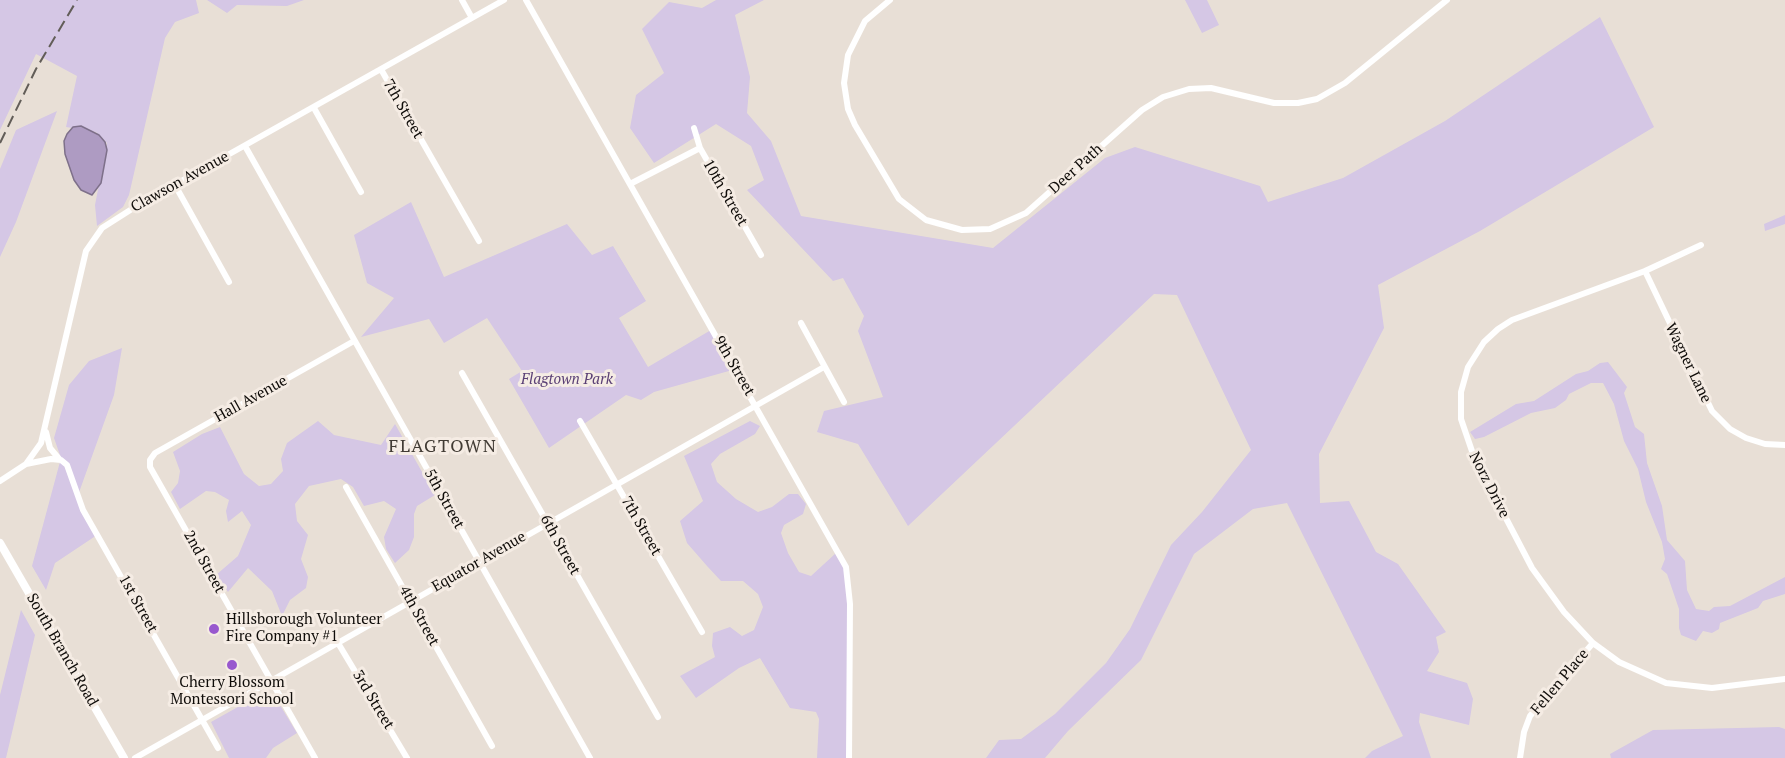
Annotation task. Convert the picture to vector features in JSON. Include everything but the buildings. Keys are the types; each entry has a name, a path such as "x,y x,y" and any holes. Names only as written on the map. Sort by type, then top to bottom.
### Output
{"street":[{"path":"462,0 472,18"},
{"name":"Clawson Avenue","path":"0,481 26,464 38,450 46,430 86,251 94,237 108,224 174,185 382,71 504,0"},
{"name":"9th Street","path":"526,0 757,405 848,574 849,758"},
{"name":"Deer Path","path":"890,0 865,21 848,55 844,83 848,109 886,180 908,208 926,220 950,228 978,230 1001,225 1026,213 1142,110 1163,97 1189,89 1211,88 1274,103 1298,103 1317,99 1345,83 1447,0"},
{"name":"7th Street","path":"382,71 479,241"},
{"path":"314,108 361,192"},
{"name":"10th Street","path":"694,128 700,148 761,255"},
{"name":"5th Street","path":"245,146 590,758"},
{"path":"630,184 700,148"},
{"path":"174,185 229,282"},
{"name":"Norz Drive","path":"1701,245 1645,271 1529,313 1498,329 1475,354 1461,392 1464,433 1532,568 1559,605 1593,643 1619,662 1666,683 1712,688 1785,679"},
{"name":"Wagner Lane","path":"1645,271 1712,411 1737,434 1765,444 1785,445"},
{"path":"801,323 844,402"},
{"name":"Hall Avenue","path":"150,460 155,453 354,342"},
{"name":"Equator Avenue","path":"135,758 824,367"},
{"name":"6th Street","path":"462,373 658,717"},
{"name":"7th Street","path":"580,421 702,632"},
{"name":"1st Street","path":"46,430 50,447 71,471 83,510 218,748"},
{"path":"26,464 40,459 61,460"},
{"name":"2nd Street","path":"150,460 150,467 315,758"},
{"name":"4th Street","path":"346,487 492,746"},
{"name":"South Branch Road","path":"0,543 124,758"},
{"name":"3rd Street","path":"338,643 407,758"},
{"name":"Fellen Place","path":"1520,758 1524,732 1530,716 1593,643"}],"green space":[{"path":"0,0 196,0 199,13 175,22 165,38 129,195 123,207 97,226 95,205 107,143 96,132 66,127 77,76 36,54 0,130"},
{"path":"207,0 304,0 287,6 237,5 227,13"},
{"path":"716,0 764,0 735,15 750,77 747,113 771,141 801,216 993,248 1105,158 1135,147 1260,186 1268,202 1343,178 1445,121 1600,17 1654,127 1480,231 1378,285 1384,328 1319,454 1320,503 1349,501 1376,552 1398,564 1446,632 1436,637 1439,652 1427,671 1467,683 1473,699 1469,725 1420,713 1419,722 1431,758 1365,758 1372,751 1403,736 1287,503 1253,509 1194,554 1141,660 1068,731 1045,758 986,758 999,740 1021,739 1055,714 1106,663 1130,629 1171,545 1202,512 1251,450 1177,295 1154,294 908,526 858,444 817,432 824,411 883,397 858,331 864,316 843,278 833,281 747,190 764,180 751,146 716,124 654,163 630,128 636,95 664,73 642,29 669,2 702,8"},
{"path":"1185,0 1207,0 1219,25 1202,33"},
{"path":"57,111 16,222 0,257 0,169 16,130"},
{"name":"Flagtown Park","path":"411,202 444,277 567,224 592,255 613,246 646,301 619,318 648,367 711,330 736,369 654,392 641,400 626,395 549,448 509,379 522,371 487,318 444,343 429,319 361,337 394,298 367,283 354,235"},
{"path":"1785,215 1785,224 1765,231 1764,224"},
{"path":"122,348 114,395 77,498 97,535 55,563 46,590 32,566 61,458 54,438 69,385 89,361"},
{"path":"1608,362 1627,387 1624,393 1635,427 1644,434 1647,463 1662,506 1667,540 1685,561 1687,590 1696,609 1709,611 1714,607 1730,606 1785,577 1785,594 1763,601 1758,608 1720,623 1719,629 1712,633 1703,631 1696,641 1681,635 1679,609 1667,574 1661,569 1665,559 1662,542 1646,502 1638,469 1624,441 1614,404 1603,383 1591,383 1569,394 1566,400 1555,408 1531,413 1484,437 1475,439 1470,432 1516,404 1534,401 1576,374 1588,371 1600,363"},
{"path":"318,421 334,435 381,445 395,424 435,495 417,506 414,514 414,537 409,550 395,563 386,549 384,537 396,509 384,501 364,506 353,487 341,479 309,486 295,504 297,521 308,535 301,559 308,577 306,588 290,600 282,616 272,591 248,568 228,592 216,575 238,556 251,525 242,511 228,522 226,511 229,500 215,492 206,491 180,509 171,492 178,483 180,471 173,452 202,434 220,427 244,474 259,486 271,484 283,471 281,459 287,443"},
{"path":"750,421 760,426 755,434 720,454 711,464 717,482 736,499 758,512 772,507 789,494 798,494 806,504 803,514 784,525 781,533 788,553 799,572 811,576 836,553 844,568 847,583 847,758 817,758 819,719 816,712 790,708 760,658 739,668 696,698 680,676 715,657 712,646 713,633 730,627 742,636 754,630 763,607 758,594 743,581 721,581 687,543 680,521 703,501 684,456"},
{"path":"21,610 35,635 6,758 0,758 0,695"},
{"path":"263,693 275,697 297,733 273,748 266,758 229,758 211,722"},
{"path":"1779,727 1785,729 1785,758 1611,758 1610,754 1653,730"}],"shaded area":[{"path":"81,126 99,135 105,142 107,150 101,183 92,195 81,190 74,180 65,154 64,141 67,134 73,127"}],"railway":[{"path":"0,143 36,69 77,0"}],"place":[{"name":"Hillsborough Volunteer Fire Company #1","path":"214,629"},
{"name":"Cherry Blossom Montessori School","path":"232,665"}],"district":[{"name":"FLAGTOWN","path":"443,447"}]}
